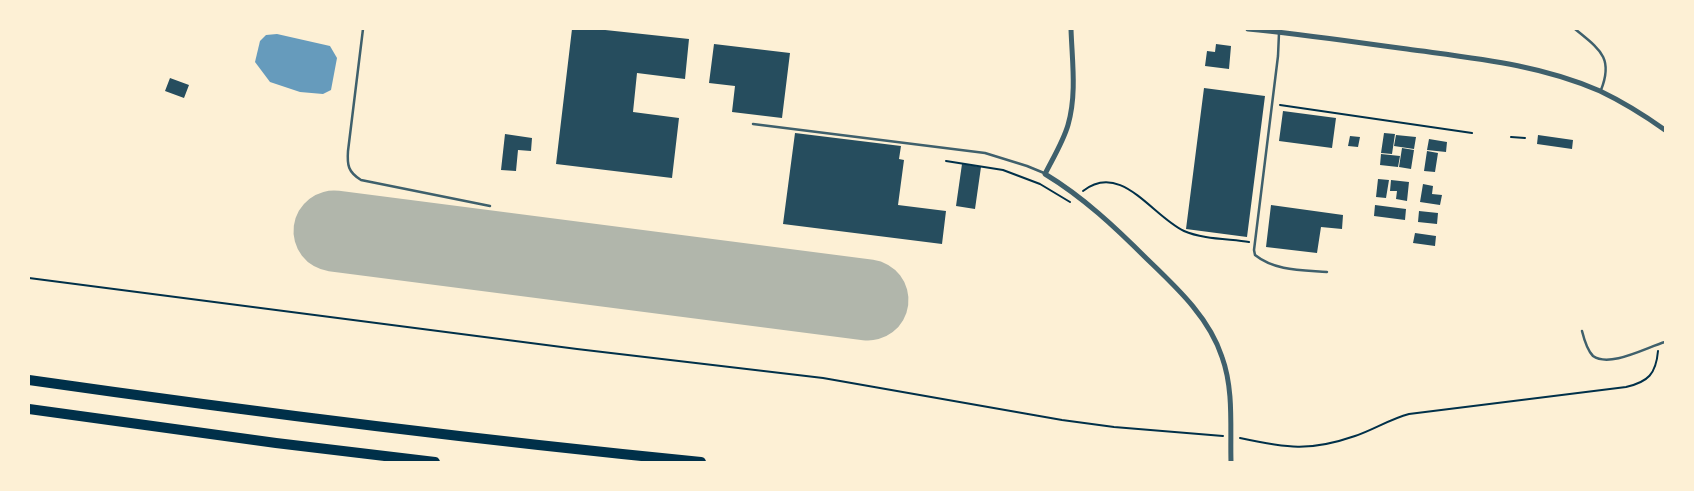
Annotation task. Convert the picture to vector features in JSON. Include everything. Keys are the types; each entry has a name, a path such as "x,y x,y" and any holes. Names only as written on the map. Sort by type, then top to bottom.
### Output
{"highway":[{"path":"29,380 290,416 471,438 702,462"},
{"path":"29,409 276,443 435,462"}],"street":[{"path":"1070,29 1073,81 1072,110 1061,143 1045,174 1078,196 1119,231 1192,306 1206,325 1218,348 1227,374 1231,462"},
{"path":"1248,29 1498,62 1554,75 1600,91 1636,109 1665,130"}],"lane":[{"path":"363,29 347,162 353,175 361,180 490,206"},
{"path":"1575,29 1596,47 1605,59 1607,67 1606,77 1600,91"},
{"path":"1279,32 1278,56 1254,243 1255,255 1271,264 1286,268 1327,272"},
{"path":"753,124 985,153 1027,166 1045,174"},
{"path":"1582,331 1586,346 1592,355 1602,360 1620,358 1665,342"}],"path":[{"path":"1272,104 1472,133"},
{"path":"1510,137 1525,138"},
{"path":"946,161 1003,170 1040,184 1070,202 1097,182 1117,183 1186,231 1254,243"},
{"path":"29,278 577,349 823,378 1062,420 1114,427 1231,436 1277,446 1297,448 1319,446 1355,436 1396,417 1409,414 1640,384 1648,379 1657,360 1658,344"}],"water":[{"path":"277,34 330,46 337,58 331,90 323,94 300,92 270,82 255,62 260,41 266,35"}],"building":[{"path":"572,29 596,29 689,39 685,79 637,73 633,112 679,118 672,178 556,164"},
{"path":"714,44 790,53 782,118 732,112 735,86 709,83"},
{"path":"1216,44 1231,46 1229,69 1205,66 1207,51 1215,52"},
{"path":"170,78 189,85 184,98 165,91"},
{"path":"1204,88 1265,96 1247,237 1186,229"},
{"path":"1283,111 1336,118 1332,148 1279,141"},
{"path":"795,133 901,146 899,159 904,160 898,205 946,211 942,244 783,224"},
{"path":"1384,133 1395,134 1392,154 1381,153"},
{"path":"505,134 532,138 531,151 518,150 516,171 501,170"},
{"path":"1396,135 1416,137 1414,149 1394,146"},
{"path":"1538,135 1573,140 1572,149 1537,144"},
{"path":"1350,136 1360,137 1358,147 1348,146"},
{"path":"1429,139 1447,142 1446,152 1427,150"},
{"path":"1402,148 1414,150 1411,169 1399,167"},
{"path":"1427,151 1438,153 1435,172 1424,171"},
{"path":"1381,154 1400,156 1398,167 1380,165"},
{"path":"962,164 981,167 975,209 956,206"},
{"path":"1378,179 1389,180 1386,198 1376,197"},
{"path":"1391,180 1409,182 1407,201 1396,199 1397,191 1390,191"},
{"path":"1423,184 1433,186 1432,194 1442,195 1440,205 1420,202"},
{"path":"1271,205 1343,215 1342,229 1321,227 1317,253 1266,247"},
{"path":"1375,205 1406,209 1405,220 1374,216"},
{"path":"1419,211 1438,213 1437,224 1418,222"},
{"path":"1415,233 1436,236 1435,246 1413,243"}],"runway":[{"path":"334,231 868,300"}]}
